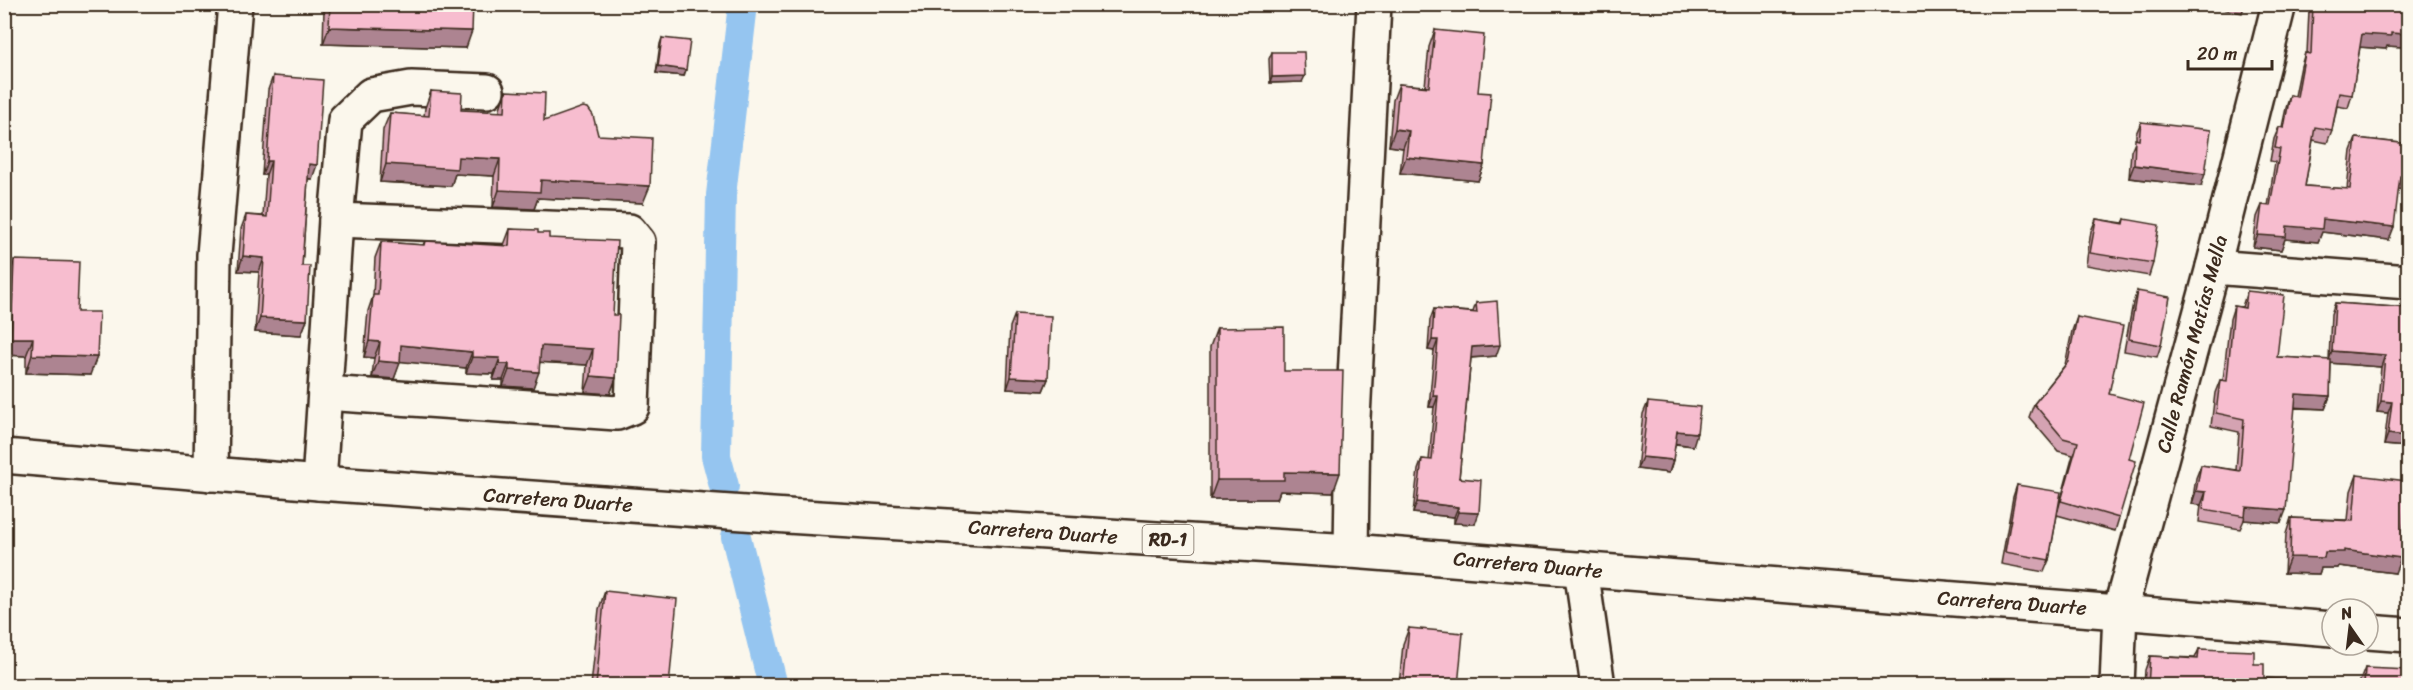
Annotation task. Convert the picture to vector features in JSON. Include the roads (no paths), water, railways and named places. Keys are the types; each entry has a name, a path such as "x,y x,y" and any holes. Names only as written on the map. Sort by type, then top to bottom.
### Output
{"street":[{"path":"211,474 214,255 235,4"},
{"path":"1351,551 1353,418 1374,4"},
{"name":"Calle Ramón Matías Mella","path":"2117,686 2120,611 2213,267 2279,4"},
{"path":"319,483 336,220 345,120 370,95 411,88 487,91"},
{"path":"325,393 617,413 632,407 638,242 629,231 336,220"},
{"path":"2213,267 2409,282"},
{"name":"Carretera Duarte","path":"4,456 319,483 787,516 1351,551 2320,628"},
{"path":"1581,569 1598,686"},
{"path":"2380,633 2409,635"}],"waterway":[{"path":"724,486 716,456 721,195 743,4"},
{"path":"736,537 773,686"}]}
